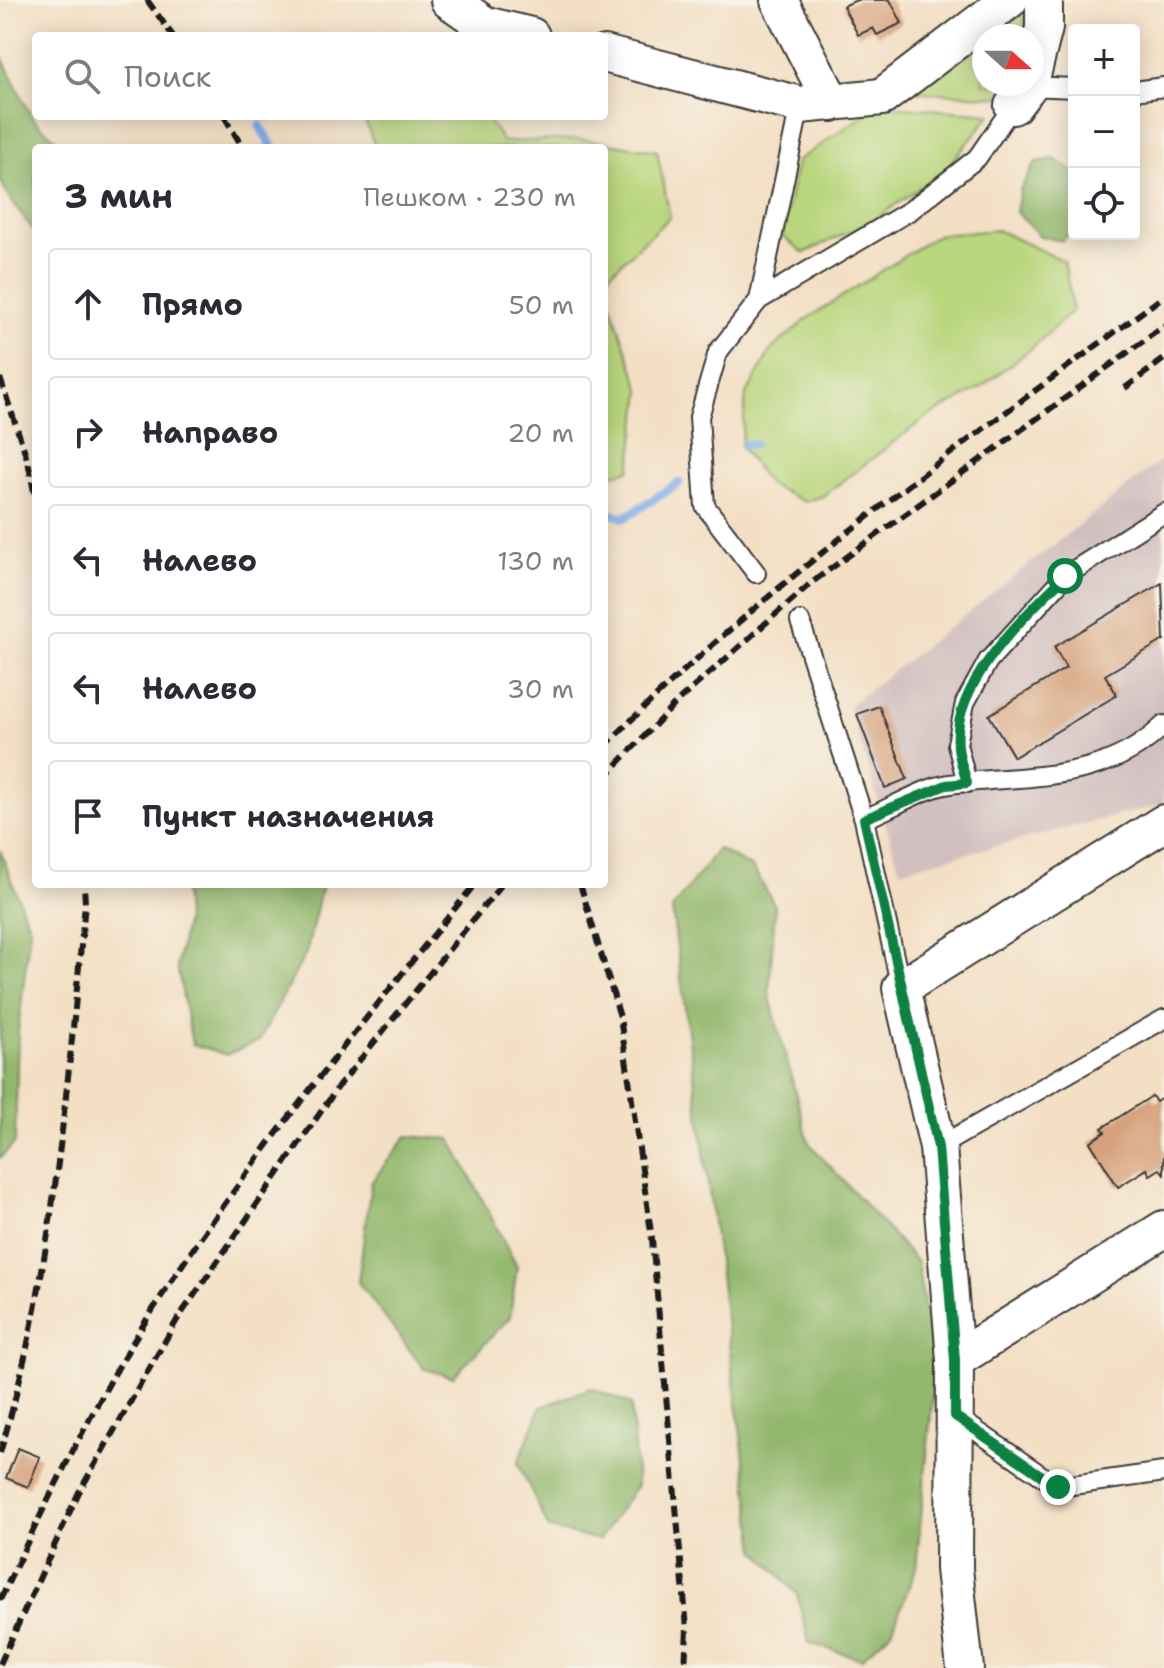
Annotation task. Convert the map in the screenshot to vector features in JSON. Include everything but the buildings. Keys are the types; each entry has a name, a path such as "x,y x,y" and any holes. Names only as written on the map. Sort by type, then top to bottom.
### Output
{"street":[{"path":"449,0 485,25 514,32"},
{"path":"779,0 816,104"},
{"path":"608,55 816,104 882,97 1009,0"},
{"path":"1044,0 1044,24"},
{"path":"965,1668 954,1569 955,1360 938,1147 901,988 1164,823"},
{"path":"955,1360 1164,1229"}],"lane":[{"path":"1140,90 1164,87"},
{"path":"1044,88 1068,88"},
{"path":"756,573 705,506 699,417 718,352 759,300 911,210 977,158 1020,96"},
{"path":"759,300 816,104"},
{"path":"967,783 957,744 965,703 988,661 1065,576 1164,513"},
{"path":"800,621 864,819 901,988"},
{"path":"864,819 946,785 1046,779 1100,767 1152,737 1164,725"},
{"path":"938,1147 1164,1019"},
{"path":"955,1416 1058,1487 1164,1472"}],"shaded area":[{"path":"1164,458 1164,804 900,870 849,706"}],"green space":[{"path":"1026,11 1024,24 1006,24"},
{"path":"972,47 972,95 905,91"},
{"path":"0,53 32,120 59,142 32,144 32,229 8,196 0,179"},
{"path":"879,105 991,114 947,168 873,221 804,253 782,236 797,161"},
{"path":"365,120 488,120 503,142 583,139 657,151 670,217 608,275 608,144 374,144"},
{"path":"1055,159 1068,169 1068,234 1062,241 1040,236 1016,212 1020,190 1036,162"},
{"path":"997,230 1064,261 1073,310 1032,348 980,388 924,419 823,496 805,502 769,485 741,447 746,395 771,350 807,319 937,235"},
{"path":"608,296 641,392 630,470 608,475"},
{"path":"718,849 753,868 775,906 769,994 809,1143 917,1262 935,1372 916,1568 892,1631 861,1659 809,1643 797,1594 756,1550 672,909"},
{"path":"0,850 30,929 18,1032 15,1143 0,1158"},
{"path":"183,888 321,888 307,951 259,1041 227,1055 192,1044 177,966 186,917"},
{"path":"407,1136 451,1139 517,1267 510,1317 453,1377 424,1369 358,1282 371,1183"},
{"path":"591,1388 631,1404 637,1485 599,1540 549,1529 518,1463 541,1407"}],"waterway":[{"path":"260,126 271,144"},
{"path":"745,445 754,444"},
{"path":"608,512 624,518 679,483"}],"railway":[{"path":"147,0 170,32"},
{"path":"226,120 241,144"},
{"path":"608,743 736,624 805,567 946,456 1164,296"},
{"path":"608,774 677,702 811,583 1164,326"},
{"path":"1125,388 1164,359"},
{"path":"0,378 32,482"},
{"path":"0,1453 33,1318 56,1181 72,1042 84,888"},
{"path":"0,1600 55,1485 159,1300 272,1140 472,888"},
{"path":"0,1664 78,1494 177,1320 338,1087 499,888"},
{"path":"581,888 620,1017 652,1239 687,1629 685,1668"}],"route":[{"path":"1058,1487 955,1416 955,1360 938,1147 864,819 946,785 967,783 957,744 965,703 988,661 1065,576"}]}
